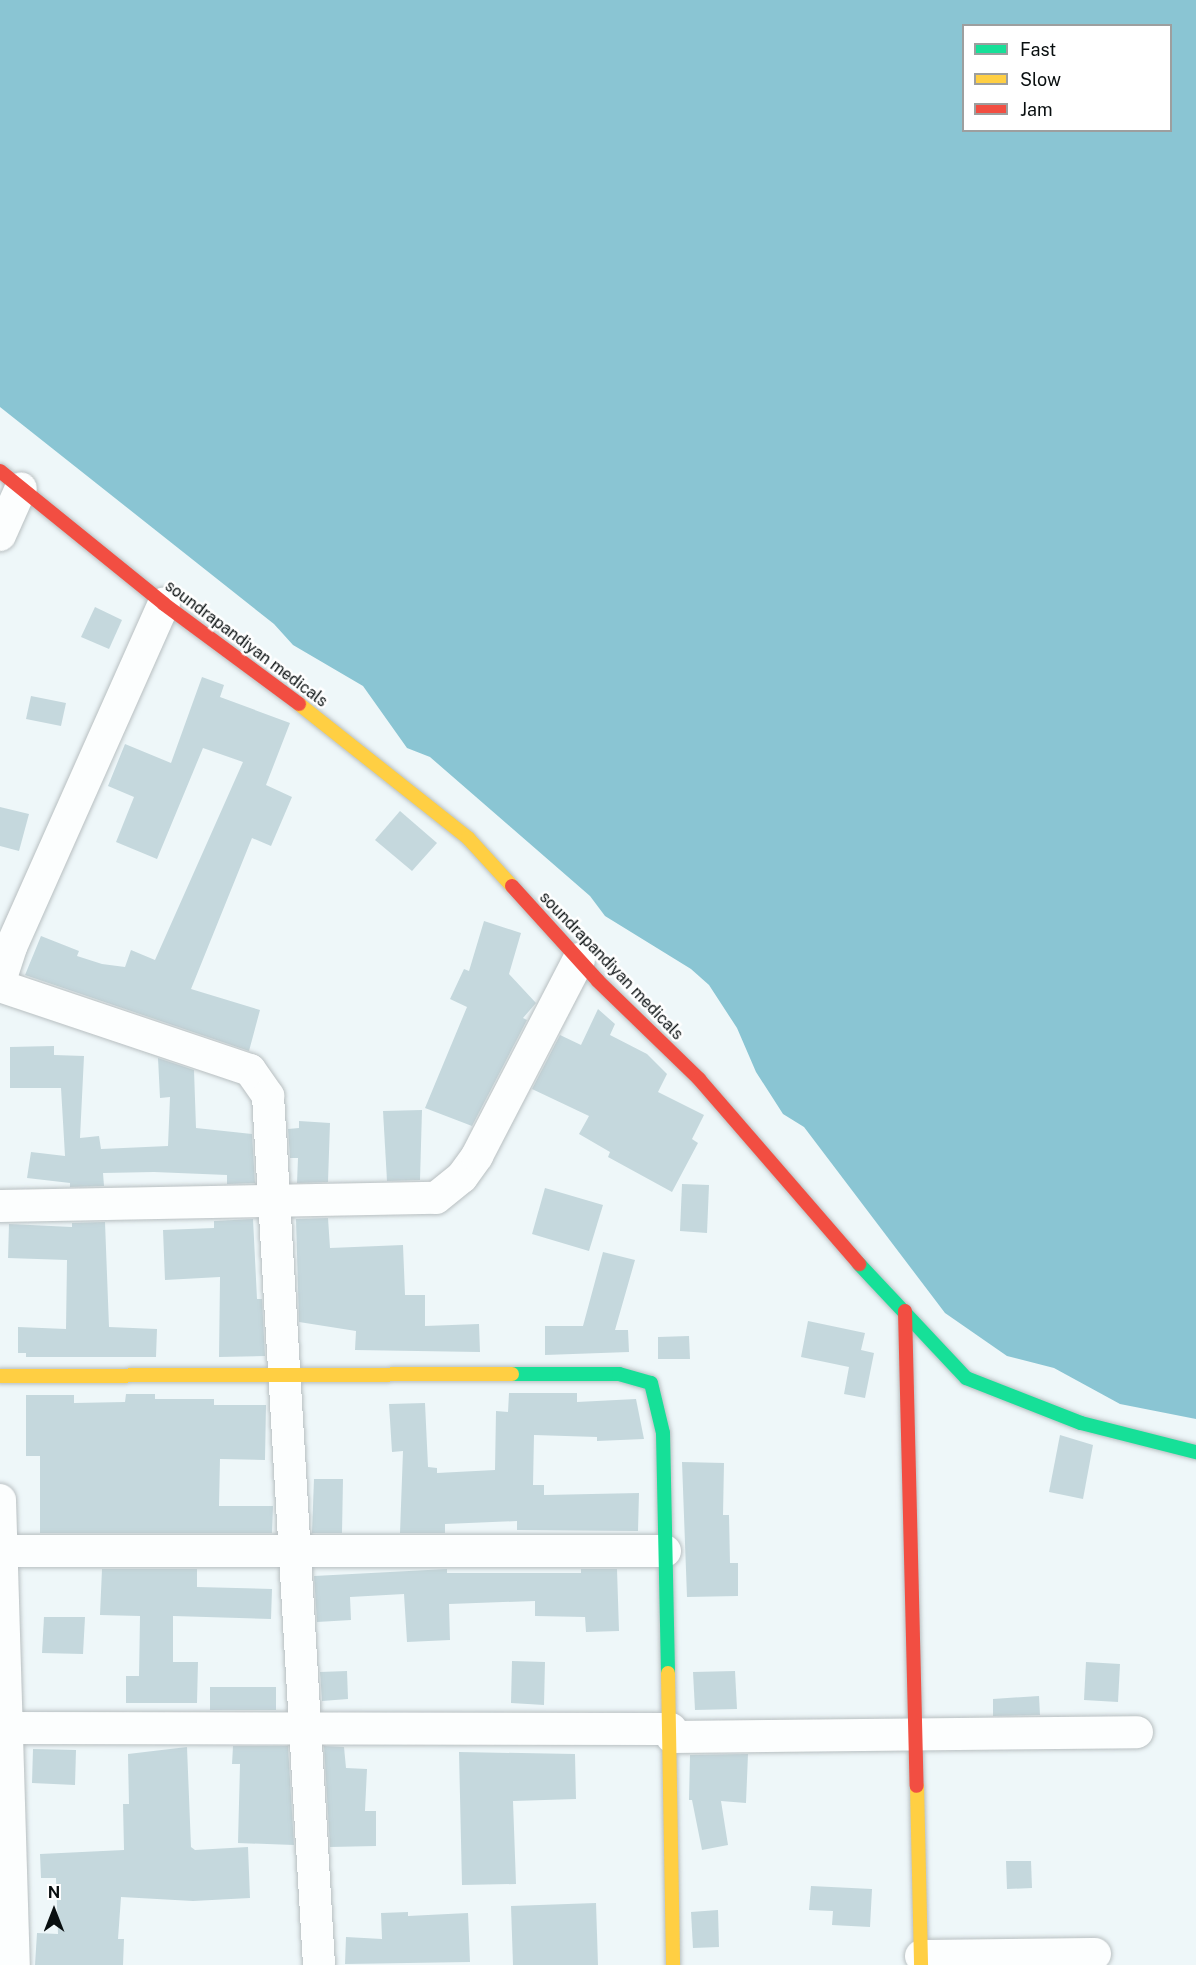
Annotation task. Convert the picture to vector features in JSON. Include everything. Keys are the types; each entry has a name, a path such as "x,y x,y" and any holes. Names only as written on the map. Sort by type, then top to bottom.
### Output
{"street":[{"path":"0,535 11,480"},
{"name":"soundrapandiyan medicals","path":"11,480 164,604 365,753 468,838 579,959 699,1079 828,1231 966,1378 1081,1424 1196,1452"},
{"path":"0,981 16,937 164,604"},
{"path":"0,1206 436,1198 462,1177 477,1156 579,959"},
{"path":"0,986 250,1070 268,1096 287,1373 304,1729 319,1965"},
{"path":"905,1311 921,1961 1095,1954"},
{"path":"0,1376 287,1373 618,1374 651,1383 663,1433 671,1733 673,1965"},
{"path":"0,1500 4,1728 14,1965"},
{"path":"1,1551 665,1551"},
{"path":"4,1728 916,1734 1137,1732"}],"water":[{"path":"0,0 1196,0 1196,1419 1120,1404 1054,1368 1007,1356 945,1313 804,1127 783,1114 756,1072 737,1028 709,985 691,969 605,916 590,896 430,757 407,748 363,686 293,645 274,624 0,407"}],"building":[{"path":"95,607 122,620 109,649 81,637"},
{"path":"202,677 224,685 220,697 290,723 266,785 292,797 271,846 252,838 191,989 260,1010 249,1051 25,975 41,936 79,951 77,956 102,964 125,967 131,950 155,960 243,762 203,748 157,859 116,842 134,797 108,786 125,744 171,763"},
{"path":"31,696 66,703 61,726 26,719"},
{"path":"0,807 29,814 19,851 0,846"},
{"path":"400,811 437,843 412,871 375,840"},
{"path":"484,921 521,933 509,974 536,1003 523,1018 527,1020 472,1126 425,1108 467,1007 450,999 464,969 469,971"},
{"path":"598,1009 615,1024 610,1035 647,1054 667,1074 658,1092 704,1115 692,1139 698,1143 672,1192 608,1157 610,1152 579,1134 589,1116 532,1089 560,1035 581,1045"},
{"path":"54,1046 54,1055 84,1056 80,1138 99,1136 101,1149 168,1146 170,1097 160,1098 158,1058 194,1070 196,1128 252,1134 255,1183 227,1184 227,1175 154,1172 103,1173 104,1186 70,1187 70,1183 27,1178 31,1152 65,1156 61,1088 10,1088 10,1047"},
{"path":"422,1110 420,1180 387,1181 383,1111"},
{"path":"299,1121 330,1123 328,1182 297,1183 298,1158 290,1158 288,1129 299,1128"},
{"path":"682,1184 709,1185 707,1233 680,1231"},
{"path":"545,1188 603,1205 589,1251 532,1234"},
{"path":"328,1218 330,1248 403,1245 405,1295 425,1295 425,1326 479,1324 480,1352 355,1350 356,1331 299,1322 296,1219"},
{"path":"253,1219 257,1299 262,1299 265,1356 219,1357 220,1277 165,1280 163,1230 214,1228 214,1221"},
{"path":"105,1222 109,1327 157,1329 156,1357 26,1357 26,1353 18,1353 18,1327 66,1329 67,1260 8,1258 9,1224 72,1227 72,1223"},
{"path":"603,1252 635,1260 615,1330 628,1330 629,1352 545,1355 545,1326 583,1326"},
{"path":"808,1321 865,1333 861,1350 874,1353 865,1398 844,1394 849,1367 801,1357"},
{"path":"689,1336 690,1359 658,1359 658,1337"},
{"path":"509,1393 577,1393 577,1402 636,1399 644,1439 597,1441 597,1437 534,1435 533,1485 544,1485 544,1495 639,1493 638,1531 517,1530 517,1521 445,1524 445,1533 400,1533 403,1451 392,1452 389,1404 425,1403 428,1467 437,1468 437,1473 495,1470 496,1411 508,1412"},
{"path":"126,1394 155,1394 155,1399 214,1399 214,1405 266,1405 265,1460 220,1459 219,1506 273,1506 272,1533 40,1533 40,1456 26,1456 26,1395 74,1395 74,1403 125,1402"},
{"path":"1060,1435 1093,1445 1083,1499 1049,1492"},
{"path":"682,1462 724,1463 723,1515 729,1515 730,1563 738,1563 738,1596 687,1597"},
{"path":"314,1479 343,1479 342,1533 312,1533"},
{"path":"102,1569 197,1569 197,1587 272,1589 271,1619 173,1616 173,1662 198,1662 197,1703 126,1703 126,1676 139,1676 140,1616 100,1615"},
{"path":"447,1569 447,1573 581,1573 581,1569 617,1569 619,1631 586,1632 585,1617 535,1616 535,1601 449,1604 450,1640 407,1642 404,1594 350,1597 351,1620 317,1622 314,1576"},
{"path":"44,1617 85,1617 83,1654 42,1653"},
{"path":"512,1661 545,1662 544,1705 511,1703"},
{"path":"1086,1662 1120,1664 1118,1702 1084,1700"},
{"path":"347,1671 348,1699 322,1701 320,1672"},
{"path":"735,1671 737,1709 695,1710 693,1672"},
{"path":"210,1687 276,1687 276,1710 210,1710"},
{"path":"1039,1696 1040,1715 993,1716 993,1699"},
{"path":"233,1746 288,1746 294,1845 238,1843 240,1764 232,1764"},
{"path":"324,1746 344,1747 346,1768 367,1769 365,1811 376,1811 376,1846 330,1847"},
{"path":"187,1747 191,1847 195,1850 248,1847 250,1898 193,1901 121,1897 118,1939 124,1939 123,1965 35,1965 37,1933 58,1934 56,1878 41,1878 40,1854 124,1850 123,1804 129,1804 128,1754"},
{"path":"33,1749 76,1750 75,1785 32,1783"},
{"path":"459,1752 575,1754 576,1799 513,1801 516,1884 462,1885"},
{"path":"748,1754 746,1803 721,1801 728,1845 702,1850 692,1800 689,1800 690,1755"},
{"path":"1006,1861 1031,1861 1032,1888 1007,1889"},
{"path":"811,1886 872,1889 870,1927 832,1925 833,1911 809,1910"},
{"path":"596,1903 598,1965 513,1965 511,1906"},
{"path":"718,1910 719,1947 693,1948 691,1912"},
{"path":"408,1912 408,1916 468,1913 470,1962 345,1964 346,1937 382,1939 381,1913"}],"traffic: fast":[{"path":"859,1264 966,1378 1081,1423 1196,1452"},
{"path":"512,1374 619,1374 651,1383 663,1433 668,1673"}],"traffic: slow":[{"path":"299,704 468,838 512,886"},
{"path":"0,1376 512,1374"},
{"path":"668,1673 673,1965"},
{"path":"917,1786 921,1965"}],"traffic: jam":[{"path":"0,471 164,604 299,704"},
{"path":"512,886 598,981 699,1079 859,1264"},
{"path":"905,1311 917,1786"}]}
